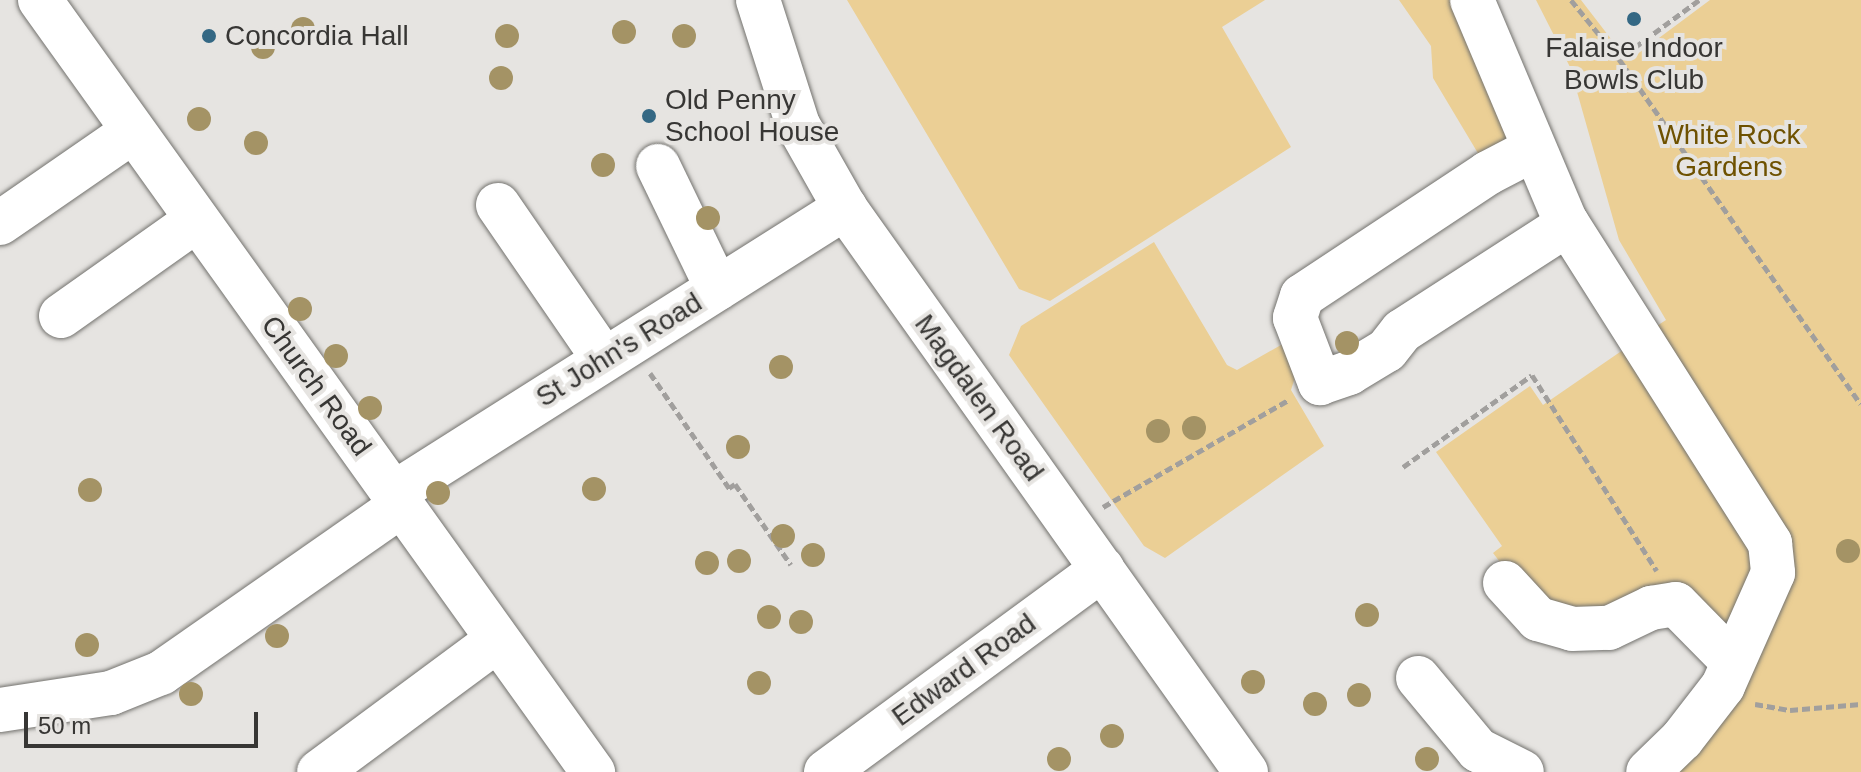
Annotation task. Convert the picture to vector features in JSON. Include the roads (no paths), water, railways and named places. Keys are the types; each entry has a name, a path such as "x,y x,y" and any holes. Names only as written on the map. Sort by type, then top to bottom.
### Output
{"street":[{"name":"Church Road","path":"40,0 195,221 593,772"},
{"name":"Magdalen Road","path":"758,0 798,125 845,208 1246,772"},
{"path":"1472,0 1568,224 1770,543 1773,573 1727,673 1682,739 1648,772"},
{"path":"0,223 132,132"},
{"path":"1534,149 1488,173 1302,296 1295,318 1320,383 1349,373 1387,350 1402,331 1568,224"},
{"path":"658,166 717,288"},
{"path":"498,205 616,350"},
{"name":"St John's Road","path":"5,696 111,693 161,673 398,499 616,350 845,208"},
{"path":"61,316 195,221"},
{"name":"Edward Road","path":"826,772 1102,569"},
{"path":"1505,583 1538,619 1572,629 1609,628 1676,604 1695,618 1727,673"},
{"path":"319,772 496,641"},
{"path":"1418,678 1478,750 1522,772"}],"place":[{"name":"Falaise Indoor Bowls Club","path":"1634,19"},
{"name":"Concordia Hall","path":"209,36"},
{"name":"Old Penny School House","path":"649,116"}],"park label":[{"name":"White Rock Gardens","path":"1729,151"}]}
